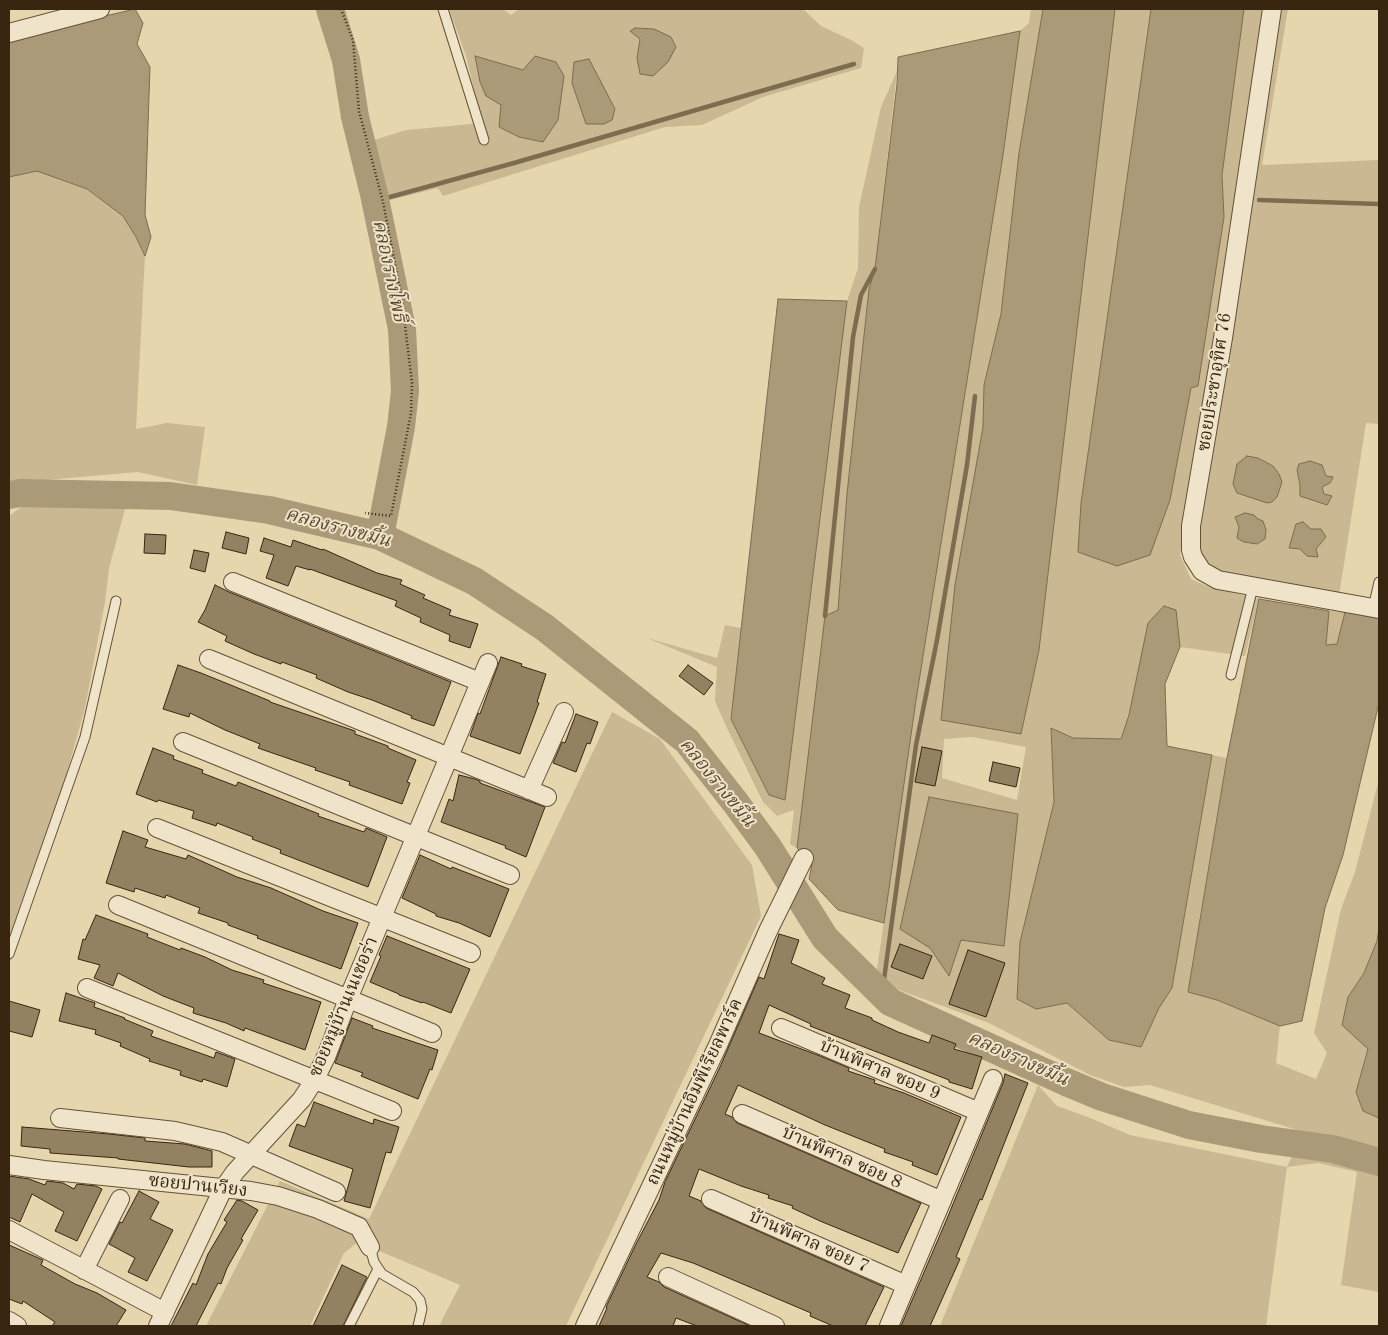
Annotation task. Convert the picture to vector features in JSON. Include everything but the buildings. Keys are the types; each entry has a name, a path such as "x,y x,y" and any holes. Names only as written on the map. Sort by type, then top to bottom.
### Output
{"street":[{"path":"9,33 100,9"},
{"name":"ซอยประชาอุทิศ 76","path":"1272,9 1223,338 1190,537 1190,550 1202,571 1218,580 1376,608"},
{"path":"233,582 480,682"},
{"path":"209,659 547,797"},
{"name":"ซอยหมู่บ้านเนเชอร่า","path":"162,1319 223,1189 235,1172 302,1099 326,1057 382,916 417,837 448,757 488,663"},
{"path":"529,790 564,712"},
{"path":"182,742 510,875"},
{"path":"157,828 471,953"},
{"name":"ถนนหมู่บ้านอิมพีเรียลพาร์ค","path":"585,1326 718,1045 768,931 804,858"},
{"path":"118,905 432,1033"},
{"path":"87,988 392,1111"},
{"name":"บ้านพิศาล ซอย 9","path":"781,1028 979,1112"},
{"path":"889,1326 993,1079"},
{"name":"บ้านพิศาล ซอย 8","path":"742,1114 942,1201"},
{"path":"60,1118 175,1131 222,1142 336,1192"},
{"name":"ซอยปานเวียง","path":"9,1165 278,1196 318,1209 359,1227 370,1246"},
{"path":"84,1270 120,1199"},
{"name":"บ้านพิศาล ซอย 7","path":"712,1199 906,1285"},
{"path":"9,1230 84,1270 162,1319"},
{"path":"668,1277 775,1326"},
{"path":"9,1321 17,1326"}],"lane":[{"path":"443,9 484,140"},
{"path":"1376,608 1379,582"},
{"path":"1231,675 1253,587"},
{"path":"9,954 86,737 116,601"},
{"path":"370,1246 378,1269 388,1278 413,1292 420,1300 422,1308 418,1326"},
{"path":"349,1326 378,1269"}],"path":[{"path":"341,9 353,40 360,111 383,202 402,300 412,383 411,413 391,516 365,513"}],"shaded area":[{"path":"135,9 143,23 137,44 150,67 145,215 151,237 145,256 123,216 87,189 37,171 9,177 9,42 54,28"},
{"path":"449,9 503,9 511,15 519,9 803,9 821,26 864,48 861,68 763,97 702,125 665,127 443,196 438,188 386,201 371,141 406,130 482,123 466,56"},
{"path":"1031,9 1043,9 1019,153 1001,314 984,385 983,427 941,719 1021,734 1039,650 1115,9 1151,9 1081,503 1170,500 1191,388 1198,386 1224,217 1222,175 1244,9 1266,9 1180,555 1191,579 1209,587 1259,599 1245,656 1180,647 1176,610 1129,715 1121,739 1073,738 1051,729 1054,802 1020,942 1036,1009 1067,1003 1109,1040 1159,1008 1172,988 1212,755 1227,758 1188,992 1217,1000 1280,1026 1276,1063 1316,1079 1327,1053 1314,1033 1341,909 1355,872 1379,779 1379,928 1377,941 1364,973 1348,997 1368,1049 1356,1092 1363,1111 1379,1118 1379,1155 1150,1085 1124,1087 1090,1075 989,1023 888,986 877,969 916,700 1003,155 1020,31 1029,23","holes":["972,737 1026,747 1017,800 942,778 944,739","1018,814 961,940 949,975 930,948"]},
{"path":"1043,9 1115,9 1039,650 1021,734 941,720 955,585 983,427 984,385 1001,314 1019,153"},
{"path":"1151,9 1244,9 1222,175 1224,217 1198,386 1191,388 1170,500 1150,555 1117,566 1078,552 1081,503"},
{"path":"1278,9 1288,9 1262,165 1379,160 1379,424 1366,423 1339,596 1217,572 1206,563 1201,555 1198,543 1216,413 1258,165 1255,160","holes":["1258,458 1273,466 1279,474 1267,503 1237,493","1297,471 1326,477 1322,487 1324,494 1331,496 1320,503 1300,496","1235,517 1266,530 1265,539 1257,544 1239,527","1296,524 1311,529 1323,541 1316,549 1304,552 1299,549 1290,548"]},
{"path":"635,28 654,29 671,37 676,47 668,62 653,76 640,74 637,58 640,39 630,31"},
{"path":"1020,31 1003,155 916,700 884,923 838,910 809,879 812,864 797,848 825,616 838,610 847,494 869,289 875,269 897,84 898,57"},
{"path":"475,56 523,70 535,56 556,62 564,76 558,120 543,142 519,137 499,127 501,105 486,96 480,82"},
{"path":"589,59 615,109 612,120 604,124 586,124 572,83 574,62"},
{"path":"897,71 875,269 869,289 847,494 838,610 825,616 797,848 790,844 794,810 777,816 763,802 726,726 715,701 717,667 647,638 717,658 725,625 741,628 731,719 785,800 847,301 858,268 859,207 881,107"},
{"path":"37,171 86,189 123,216 136,237 145,256 136,429 167,423 205,427 197,485 138,472 46,480 9,480 9,177"},
{"path":"778,299 847,301 785,800 769,795 731,719"},
{"path":"1247,456 1258,458 1273,466 1279,474 1282,482 1277,497 1272,502 1267,503 1237,493 1233,484 1237,464"},
{"path":"1310,461 1322,465 1326,476 1333,477 1330,483 1322,487 1324,494 1332,496 1327,505 1300,496 1297,470 1299,464"},
{"path":"28,502 62,502 125,509 109,568 105,602 85,708 60,797 9,940 9,516"},
{"path":"1245,513 1254,515 1263,521 1266,530 1265,539 1257,544 1244,542 1237,538 1239,527 1235,517"},
{"path":"1303,522 1311,529 1321,529 1326,537 1316,549 1318,557 1307,556 1300,549 1289,548 1296,524"},
{"path":"1259,599 1329,611 1326,645 1337,644 1345,612 1379,618 1379,703 1343,855 1325,908 1302,1021 1280,1026 1217,1000 1188,992 1227,758"},
{"path":"1164,606 1176,610 1180,647 1165,684 1167,746 1212,755 1172,988 1159,1008 1141,1047 1109,1040 1067,1003 1036,1009 1017,999 1020,942 1054,802 1051,728 1073,738 1121,739 1129,715 1148,623"},
{"path":"1329,611 1345,612 1337,645 1326,645"},
{"path":"612,712 660,739 752,865 761,916 566,1326 439,1326 460,1285 358,1242 344,1253 310,1326 206,1326 280,1181 369,1219"},
{"path":"929,797 1018,814 1004,946 961,940 949,976 930,948 900,929"},
{"path":"1379,928 1379,1118 1363,1111 1356,1092 1368,1049 1342,1025 1348,997 1364,973 1377,941"},
{"path":"1038,1085 1057,1106 1130,1135 1287,1167 1266,1326 940,1326"},
{"path":"1292,1156 1351,1160 1379,1170 1379,1292 1341,1285 1357,1172 1318,1163 1287,1167"}],"waterway":[{"name":"คลองรางโพธิ์","path":"330,9 346,60 355,117 374,194 402,329 405,391 401,427 380,536"},
{"path":"390,197 854,64"},
{"path":"1259,200 1379,204"},
{"path":"825,616 853,337 861,295 875,269"},
{"path":"882,994 916,745 937,640 967,465 975,396"},
{"name":"คลองรางขมิ้น","path":"9,495 20,493 170,496 269,510 380,536 474,581 544,627 687,741 768,847 825,938 890,1002 1102,1097 1189,1125 1261,1139 1333,1149 1379,1162"}]}
